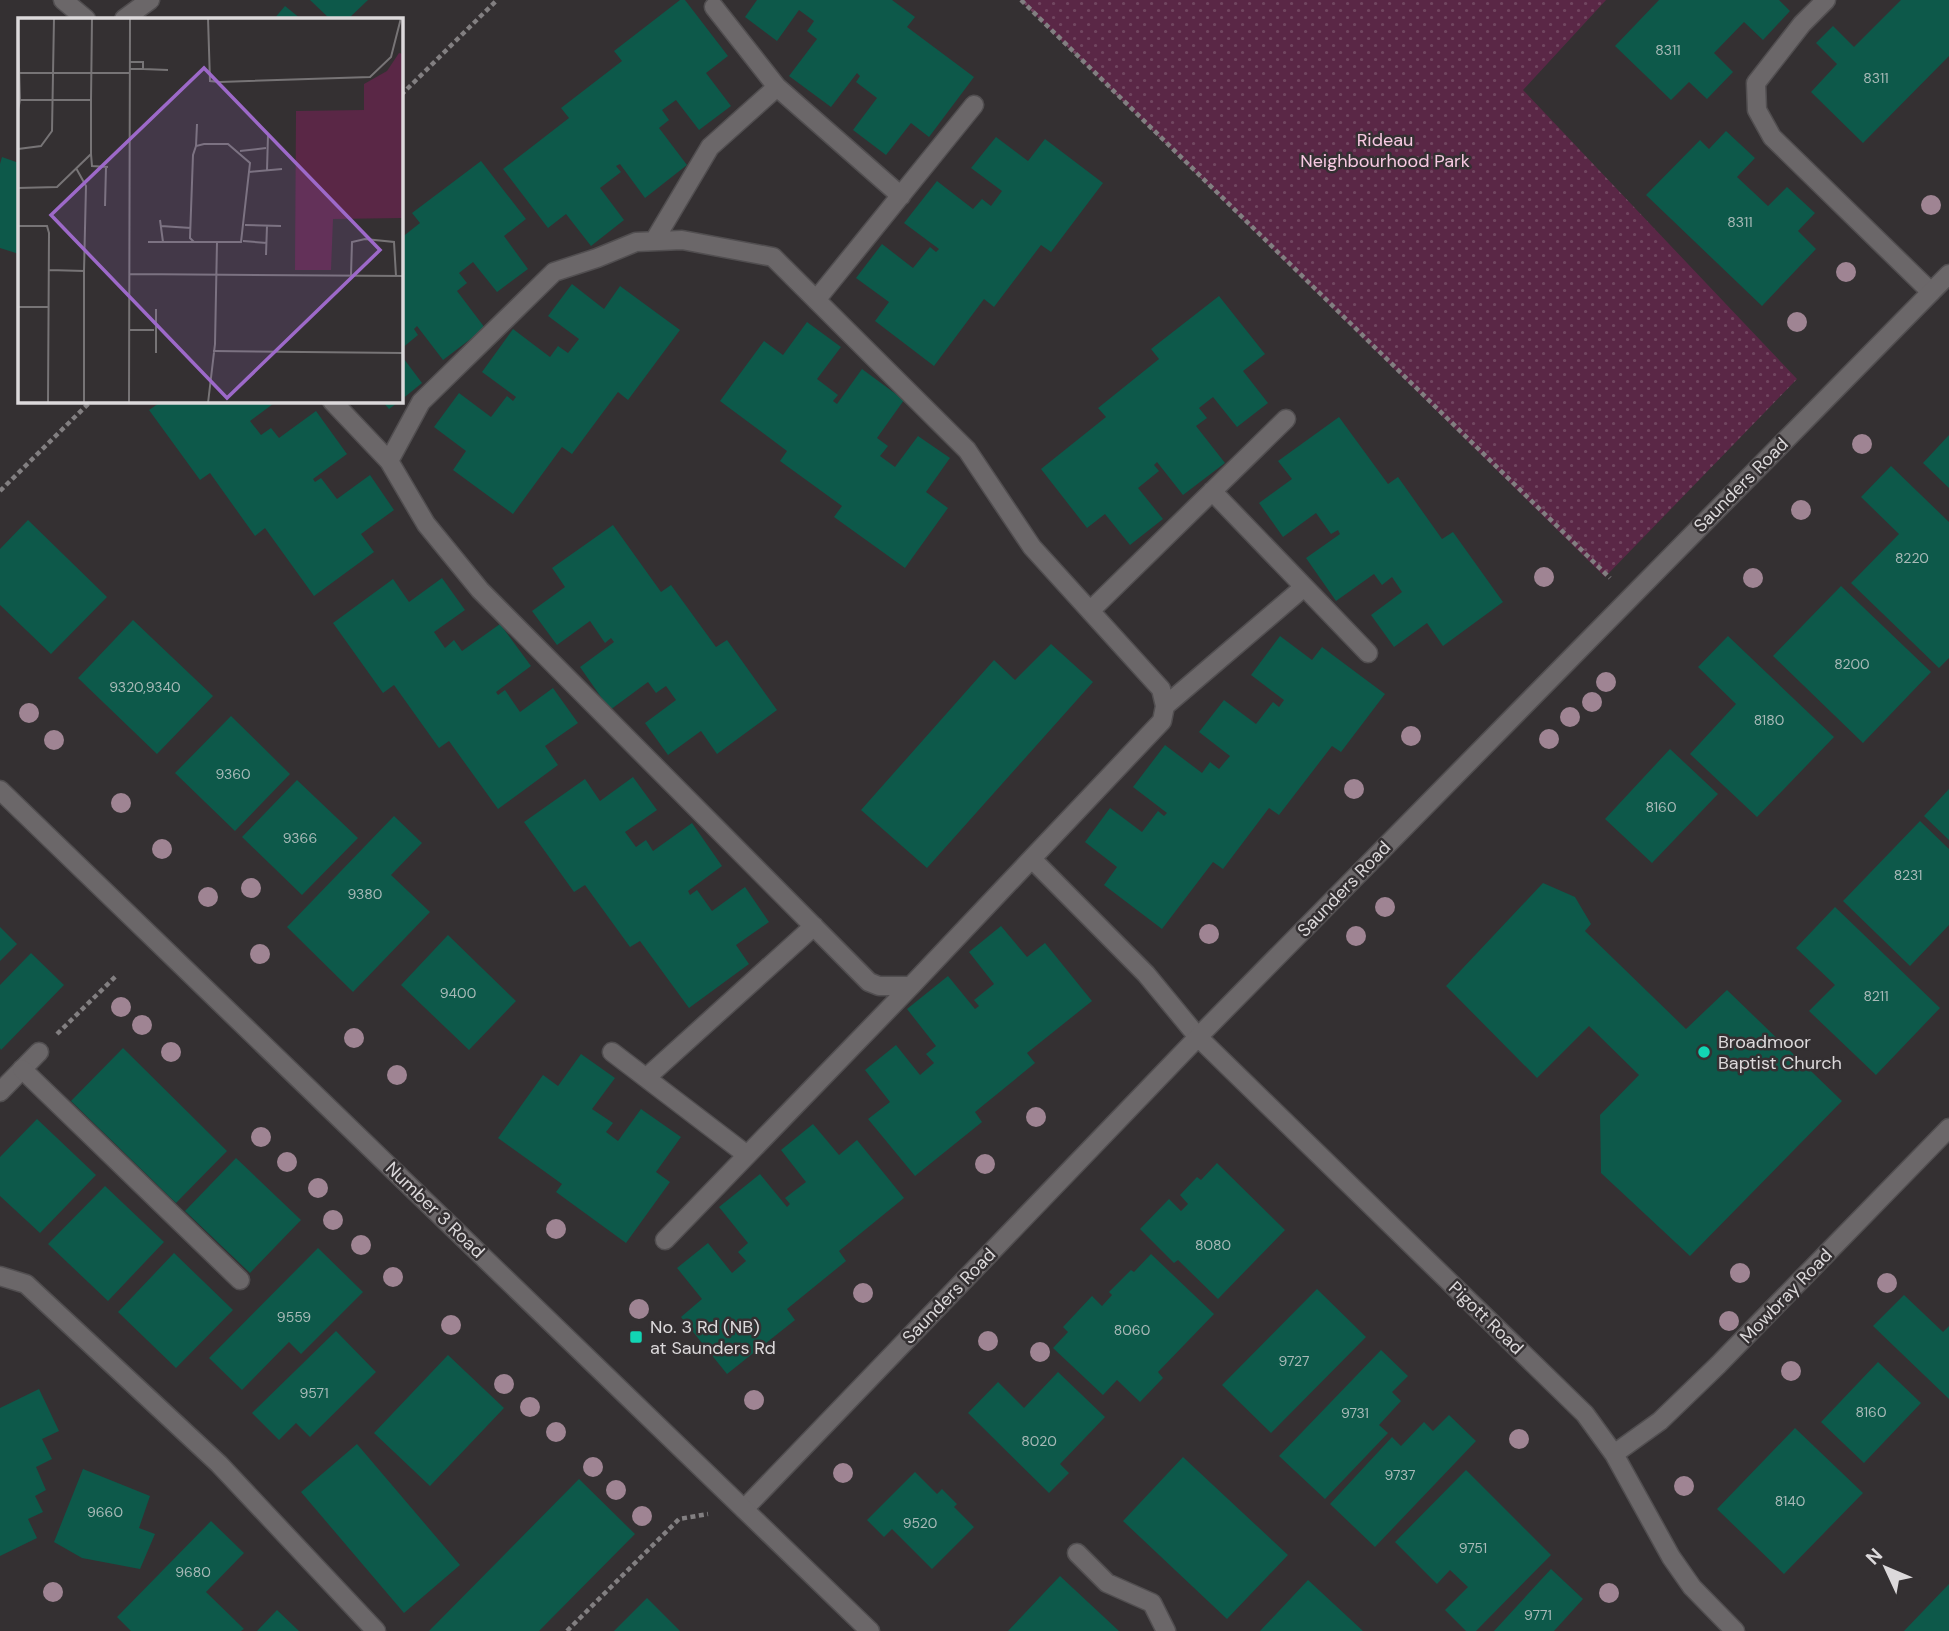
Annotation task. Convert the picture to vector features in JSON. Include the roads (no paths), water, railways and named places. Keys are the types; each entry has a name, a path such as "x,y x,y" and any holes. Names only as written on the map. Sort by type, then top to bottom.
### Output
{"street":[{"path":"63,0 85,18"},
{"path":"125,18 150,0"},
{"path":"1826,0 1802,24 1756,83 1757,110 1772,137 1931,292"},
{"path":"714,7 777,87 901,196"},
{"path":"654,242 710,148 777,87"},
{"path":"817,300 974,105"},
{"path":"389,461 421,402 554,272 636,242 682,240 773,257 967,450 1032,547 1161,689 1165,706 1161,720 911,986 665,1240"},
{"name":"Saunders Road","path":"744,1509 1198,1037 1949,274"},
{"path":"333,402 389,461 426,524 480,590 869,982 879,986 911,986"},
{"path":"1090,611 1286,419"},
{"path":"1212,491 1368,653"},
{"path":"1165,706 1304,587"},
{"name":"Number 3 Road","path":"0,790 870,1631"},
{"name":"Pigott Road","path":"1032,859 1146,974 1198,1037 1585,1414 1614,1454 1671,1557 1692,1587 1735,1631"},
{"path":"646,1078 814,926"},
{"path":"0,1092 39,1052"},
{"path":"612,1052 747,1155"},
{"path":"22,1069 240,1280"},
{"name":"Mowbray Road","path":"1614,1454 1660,1421 1718,1365 1949,1128"},
{"path":"0,1276 26,1284 219,1464 376,1631"},
{"path":"1077,1553 1107,1583 1152,1603 1166,1631"}],"place":[{"name":"Broadmoor Baptist Church","path":"1704,1052"},
{"name":"No. 3 Rd (NB) at Saunders Rd","path":"636,1337"}],"park label":[{"name":"Rideau Neighbourhood Park","path":"1385,150"}]}
